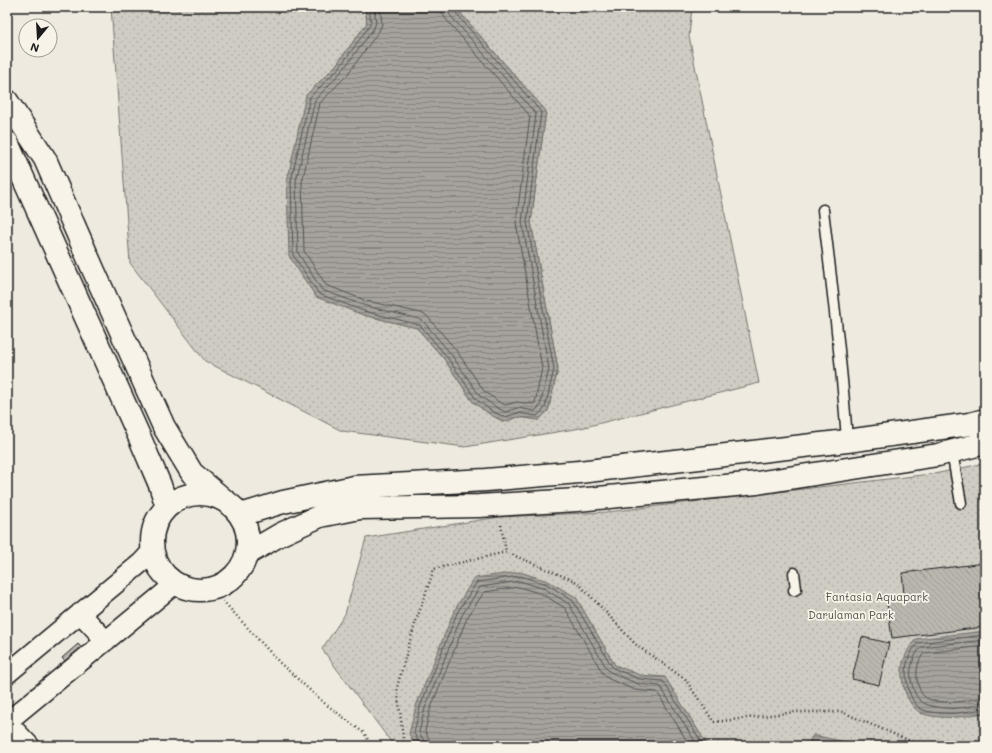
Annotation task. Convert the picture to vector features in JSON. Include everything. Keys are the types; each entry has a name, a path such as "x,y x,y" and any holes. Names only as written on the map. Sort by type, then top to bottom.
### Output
{"street":[{"path":"7,101 45,159 164,427 192,473 224,500 241,515 248,534 247,554 235,577 212,589 193,590 175,584 164,575 157,564 152,551 154,527 167,507 183,497 201,494 224,500"},
{"path":"7,142 139,436 160,485 167,507"},
{"path":"241,515 283,502 354,487 486,480 579,472 847,441 970,424 985,420"},
{"path":"247,554 281,534 320,516 360,508 478,506 577,500 757,483 938,455 985,444"},
{"path":"7,674 142,562 152,551"},
{"path":"30,746 7,722 175,584"},
{"path":"80,613 106,641"}],"lane":[{"path":"823,210 845,402 847,441"},
{"path":"952,452 961,503"},
{"path":"794,573 796,589 794,590"}],"path":[{"path":"499,504 499,517 506,552"},
{"path":"404,746 397,687 414,627 434,568 506,552 577,582 635,644 685,680 714,722 795,712 842,712 922,746"},
{"path":"212,589 280,663 323,702 364,733 372,746"}],"green space":[{"path":"111,7 365,7 367,23 336,65 306,95 363,315 417,328 444,359 473,402 504,422 518,417 539,420 548,411 558,369 531,222 546,111 455,7 692,7 689,36 759,383 581,428 465,447 342,431 205,361 130,263"},
{"name":"Darulaman Park","path":"985,463 985,746 394,746 322,649 345,614 366,538 499,517 607,512 939,473"}],"water":[{"path":"365,7 455,7 546,111 531,222 558,369 548,411 539,420 518,417 504,422 491,415 473,402 444,359 417,328 363,315 316,297 289,256 287,181 306,95 336,65 367,23"},
{"path":"520,572 548,581 576,597 615,665 640,675 665,677 708,746 416,746 409,734 416,706 454,611 474,578"},
{"path":"985,631 985,714 961,717 944,717 929,715 917,711 911,704 905,692 902,678 902,666 906,654 916,639"},
{"path":"813,735 863,746 807,746"}],"building":[{"path":"985,563 985,627 892,638 886,597 904,594 902,573"},
{"path":"862,637 889,643 879,685 852,679"},
{"path":"78,644 86,653 69,666 62,658"}],"park label":[{"name":"Fantasia Aquapark","path":"877,597"}]}
